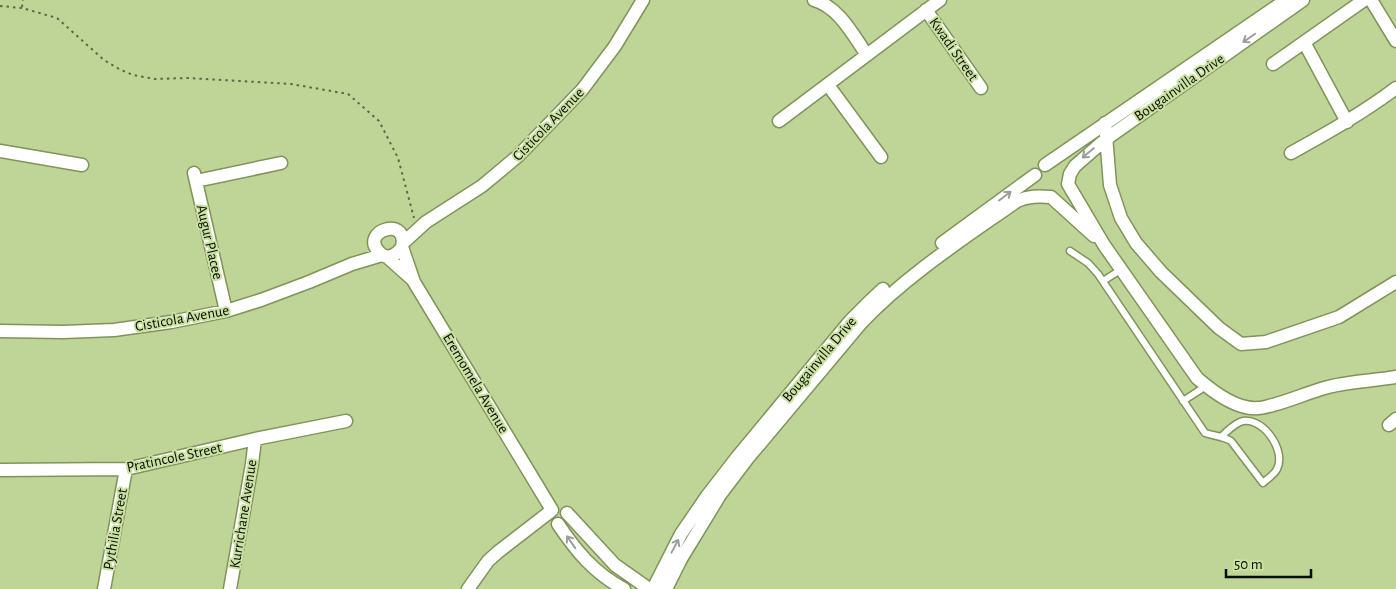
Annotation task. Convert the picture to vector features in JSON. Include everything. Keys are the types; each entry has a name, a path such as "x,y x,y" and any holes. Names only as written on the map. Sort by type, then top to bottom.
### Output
{"street":[{"name":"Cisticola Avenue","path":"402,245 421,224 482,186 518,156 582,90 615,46 643,0"},
{"path":"814,0 827,5 835,11 867,55"},
{"name":"Kwadi Street","path":"779,121 940,0"},
{"name":"Bougainvilla Drive","path":"651,589 682,534 708,496 743,457 840,340 867,304 894,280 1035,175 1038,170 1286,0"},
{"name":"Bougainvilla Drive","path":"840,340 936,258 1017,201 1026,197 1056,196 1061,193 1068,184 1070,174 1075,166 1106,139 1303,0"},
{"path":"1273,64 1364,0"},
{"path":"1371,0 1396,41"},
{"name":"Kwadi Street","path":"926,10 981,88"},
{"path":"1304,42 1347,122"},
{"path":"828,85 881,157"},
{"path":"1292,153 1347,122 1396,88"},
{"path":"1105,123 1110,185 1121,218 1136,243 1161,272 1218,328 1241,344 1266,342 1288,336 1339,317 1396,282"},
{"path":"0,151 82,165"},
{"name":"Augur Placee","path":"226,311 195,177 281,163"},
{"path":"1045,165 1055,164 1064,168 1068,184 1104,245 1198,378 1206,386 1229,401 1248,408 1258,408 1357,381 1396,377"},
{"path":"1035,175 1038,189 1045,195 1051,196 1104,245"},
{"name":"Cisticola Avenue","path":"396,231 421,224"},
{"path":"392,229 400,234 402,245 396,255 384,256 378,252 374,243 382,230 392,229"},
{"name":"Cisticola Avenue","path":"352,264 374,243"},
{"name":"Eremomela Avenue","path":"402,245 414,282 558,515 574,547 584,560 614,584 624,589"},
{"name":"Cisticola Avenue","path":"2,330 63,332 114,330 171,322 226,311 261,300 352,264 384,256"},
{"name":"Eremomela Avenue","path":"384,256 414,282"},
{"name":"Pratincole Street","path":"0,470 126,469 254,439 346,421"},
{"name":"Kurrichane Avenue","path":"230,589 252,464 254,439"},
{"name":"Bougainvilla Drive","path":"666,589 701,524 743,457"},
{"name":"Pythilia Street","path":"104,589 126,469"},
{"path":"468,589 488,561 498,552 531,527 558,515"},
{"name":"Eremomela Avenue","path":"558,515 616,565 651,589"},
{"path":"596,569 608,557"}],"lane":[{"path":"1070,252 1088,263 1103,282 1204,433 1225,437 1231,442 1263,483 1277,470 1279,462 1278,450 1262,427 1251,421 1240,422 1220,436"},
{"path":"1103,282 1122,270"},
{"path":"1183,402 1206,386"}],"path":[{"path":"22,8 23,0"},
{"path":"0,6 22,8 56,18 104,60 133,75 155,79 187,78 291,84 348,94 379,121 398,158 421,224"}]}
